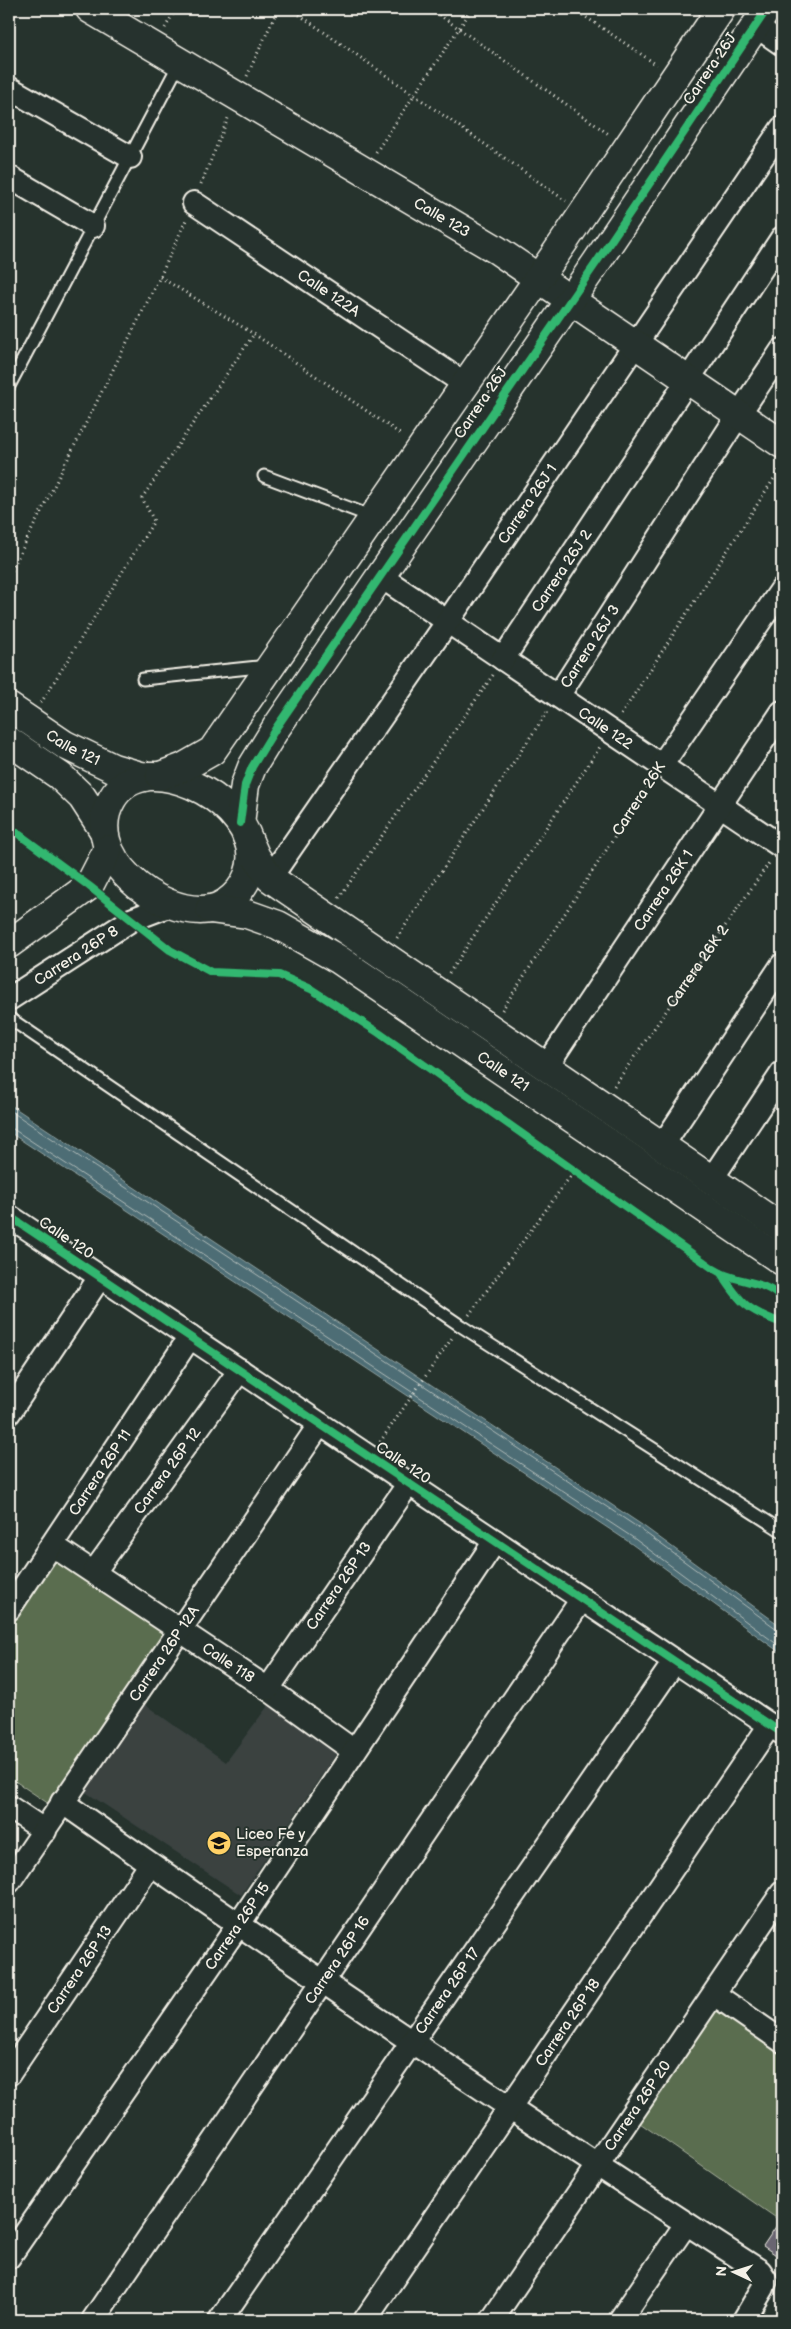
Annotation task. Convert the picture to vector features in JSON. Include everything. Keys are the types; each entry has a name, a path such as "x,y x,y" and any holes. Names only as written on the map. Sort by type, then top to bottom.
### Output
{"street":[{"name":"Calle 123","path":"90,9 497,250 782,444"},
{"name":"Carrera 26J","path":"152,776 184,768 212,750 513,316 721,9"},
{"name":"Carrera 26J","path":"243,830 245,785 252,767 276,728 543,337 596,263 761,17"},
{"path":"761,17 782,44"},
{"path":"9,88 130,157"},
{"name":"Carrera 26J 1","path":"270,878 448,621 782,128"},
{"path":"9,177 93,226"},
{"name":"Calle 122A","path":"194,203 465,384"},
{"name":"Carrera 26J 2","path":"503,659 782,238"},
{"path":"497,250 531,253 547,251 563,243"},
{"path":"497,250 511,279 514,303 513,316"},
{"path":"596,263 590,290 593,303 608,325"},
{"path":"543,337 566,324 594,322 608,325"},
{"name":"Carrera 26J 3","path":"558,696 782,350"},
{"name":"Calle 122","path":"380,576 719,805 782,845"},
{"name":"Carrera 26K","path":"661,766 782,589"},
{"name":"Calle 121","path":"9,707 72,749 114,768 152,776"},
{"name":"Carrera 26K 1","path":"546,1067 782,712"},
{"name":"Calle 121","path":"9,741 60,776 82,797 106,840"},
{"path":"152,776 186,781 200,787 219,800 243,830 250,860 243,885 227,902 210,909 194,909 173,904 151,895 138,886 117,864 106,840 104,815 114,795 129,782 152,776"},
{"name":"Calle 121","path":"243,830 256,857 270,878 782,1228"},
{"path":"9,944 89,886 106,840"},
{"name":"Carrera 26P 8","path":"9,999 131,920 173,904"},
{"name":"Calle 121","path":"210,909 248,914 278,925 338,959 782,1261"},
{"path":"662,1146 782,965"},
{"path":"711,1180 782,1073"},
{"name":"Calle 120","path":"10,1221 100,1277 776,1729"},
{"path":"9,1413 100,1277"},
{"name":"Carrera 26P 11","path":"9,1609 190,1337"},
{"name":"Carrera 26P 12","path":"94,1572 240,1370"},
{"name":"Carrera 26P 12A","path":"9,1882 320,1424"},
{"name":"Carrera 26P 13","path":"268,1689 409,1483"},
{"name":"Carrera 26P 15","path":"9,2257 239,1924 495,1541"},
{"name":"Calle 118","path":"52,1545 178,1631 268,1689 354,1751"},
{"name":"Carrera 26P 16","path":"92,2320 582,1599"},
{"name":"Carrera 26P 17","path":"220,2320 675,1662"},
{"name":"Carrera 26P 18","path":"365,2320 510,2108 776,1729"},
{"path":"62,1802 150,1865 596,2167 760,2271 766,2280 752,2317"},
{"path":"9,1807 45,1830"},
{"name":"Carrera 26P 13","path":"9,2074 150,1865"},
{"name":"Carrera 26P 20","path":"492,2320 782,1893"},
{"path":"714,1994 782,2041"},
{"path":"620,2320 686,2224"}],"lane":[{"path":"9,386 180,62"},
{"path":"264,476 374,517"},
{"path":"143,679 271,666"},
{"path":"9,1018 460,1326 782,1532"}],"path":[{"path":"9,575 160,276 194,203 237,96 278,9"},
{"path":"291,9 570,204"},
{"path":"431,9 614,139"},
{"path":"363,170 472,9"},
{"path":"574,9 661,69"},
{"path":"160,276 254,334 403,436"},
{"path":"40,706 154,522 142,498 254,334"},
{"path":"447,976 610,732 782,466"},
{"path":"337,901 503,659"},
{"path":"567,1164 583,1176"},
{"path":"370,1458 431,1366 575,1170"}],"shaded area":[{"name":"Liceo Fe y Esperanza","path":"273,1699 342,1745 241,1895 84,1791 144,1704 226,1762"}],"green space":[{"path":"56,1558 167,1632 52,1806 9,1777 9,1630"},
{"path":"717,2003 782,2047 782,2222 637,2121"}],"water":[{"path":"9,1104 642,1525 782,1627 782,1654 629,1542 9,1132"}],"building":[{"path":"777,2225 782,2229 782,2259 763,2246"}],"cycle path":[{"path":"240,823 245,785 252,767 276,728 596,263 767,9"},
{"path":"9,827 89,886 170,950 211,972 279,975 311,989 379,1033 712,1268 729,1276 769,1289 782,1299"},
{"path":"9,1216 782,1733"},
{"path":"721,1273 746,1305 782,1323"}],"place":[{"name":"Liceo Fe y Esperanza","path":"219,1843"}]}
